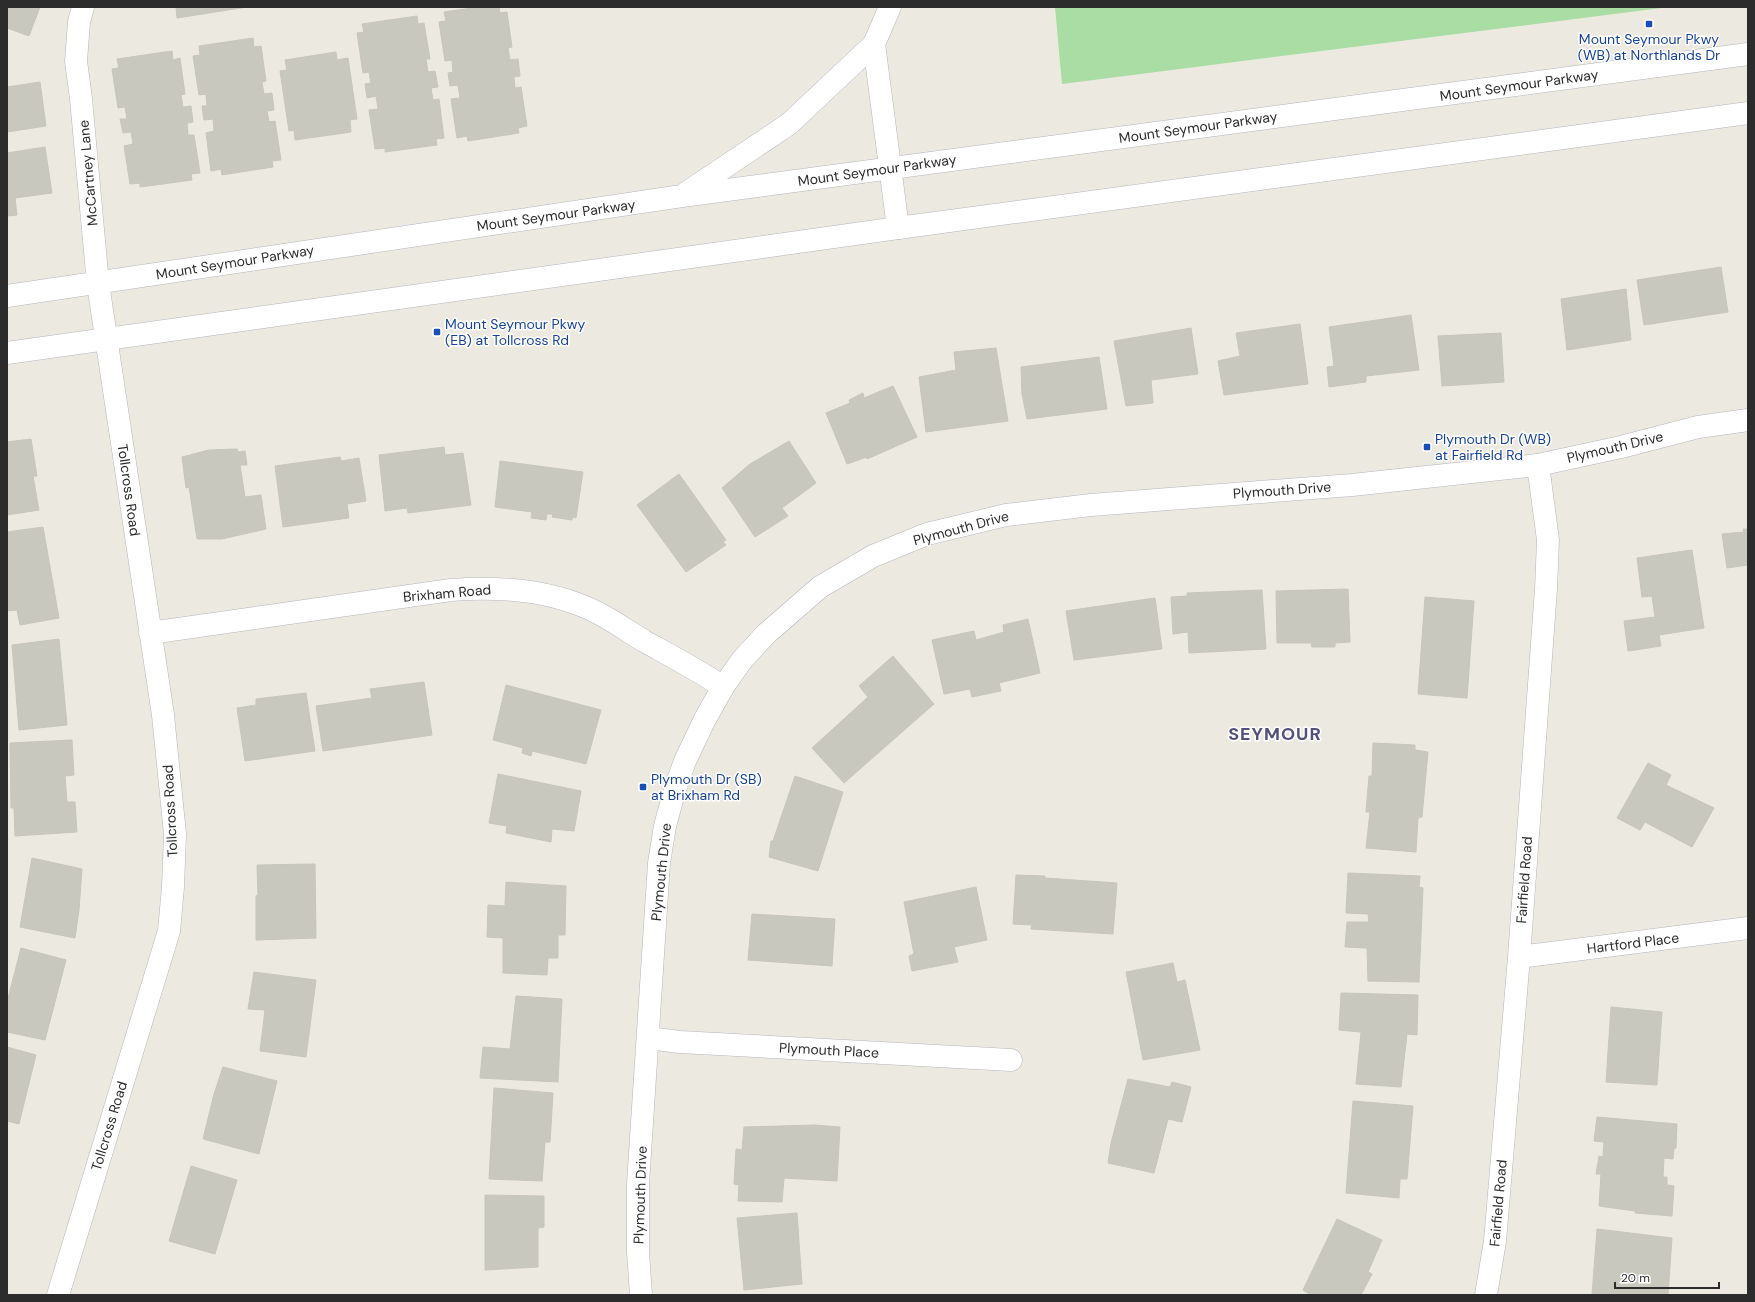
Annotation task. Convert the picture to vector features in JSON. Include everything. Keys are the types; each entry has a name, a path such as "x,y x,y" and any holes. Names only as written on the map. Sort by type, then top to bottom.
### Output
{"street":[{"name":"McCartney Lane","path":"83,7 79,22 76,61 81,99 98,284 106,339"},
{"path":"682,196 789,124 874,44 890,7"},
{"path":"874,44 889,169 898,228"},
{"name":"Mount Seymour Parkway","path":"7,296 98,284 682,196 1748,54"},
{"path":"7,353 898,228 1748,114"},
{"name":"Tollcross Road","path":"58,1295 169,931 173,887 175,834 163,715 106,339"},
{"name":"Plymouth Drive","path":"641,1295 638,1252 638,1184 659,863 665,826 674,789 685,761 705,719 723,687 742,660 766,634 820,587 873,556 926,534 1006,515 1091,504 1352,485 1538,465 1621,447 1698,427 1748,420"},
{"name":"Fairfield Road","path":"1486,1295 1495,1241 1519,957 1546,589 1548,540 1538,465"},
{"name":"Brixham Road","path":"150,633 451,590 484,587 526,590 563,599 599,614 700,672 723,687"},
{"name":"Hartford Place","path":"1519,957 1748,928"},
{"name":"Plymouth Place","path":"648,1038 680,1042 1011,1060"}],"green space":[{"path":"1055,7 1669,7 1062,84"}],"building":[{"path":"7,7 40,7 29,36 7,28"},
{"path":"176,7 247,7 177,18"},
{"path":"479,7 499,7 500,13 507,12 512,47 508,48 510,60 518,59 520,76 514,77 515,88 521,87 527,126 518,128 519,133 468,141 467,136 457,138 451,99 460,98 458,85 450,86 448,73 453,72 452,60 445,61 439,22 446,21 444,12"},
{"path":"417,16 418,24 424,23 430,59 426,59 428,72 435,71 438,87 431,88 433,100 439,99 444,138 436,139 437,145 385,152 385,148 375,149 369,110 378,109 376,96 367,98 365,84 371,83 369,72 363,73 357,33 364,32 362,24"},
{"path":"253,38 254,47 261,46 266,81 262,82 264,94 272,93 274,110 267,111 269,122 275,121 281,160 272,161 273,167 222,175 221,169 211,171 206,133 214,131 213,119 204,120 202,106 207,106 206,94 199,95 193,56 200,55 199,46"},
{"path":"172,51 173,60 180,58 185,94 181,95 183,107 191,106 193,122 187,123 188,135 194,135 200,173 191,174 192,180 140,187 140,183 130,184 124,146 133,144 131,132 123,133 120,119 127,119 125,107 118,108 112,69 119,68 117,59"},
{"path":"336,52 337,60 348,58 357,119 350,120 351,132 295,140 294,130 289,131 280,71 287,70 285,60"},
{"path":"40,82 46,126 7,132 7,87"},
{"path":"45,147 52,193 15,198 17,215 7,216 7,153"},
{"path":"1721,267 1728,312 1644,325 1637,280"},
{"path":"1626,289 1631,340 1567,350 1561,299"},
{"path":"1411,315 1419,370 1366,376 1366,382 1329,387 1327,367 1334,366 1329,327"},
{"path":"1300,324 1308,384 1224,395 1218,361 1240,356 1236,333"},
{"path":"1191,328 1198,374 1151,380 1153,403 1126,406 1114,341"},
{"path":"1501,333 1504,382 1442,386 1438,336"},
{"path":"996,348 1008,421 926,432 919,377 956,370 954,352"},
{"path":"1099,357 1107,409 1027,419 1022,394 1021,367"},
{"path":"893,386 917,437 867,459 867,457 847,464 826,413 850,403 849,400 863,393 864,398"},
{"path":"31,439 37,476 33,476 39,510 7,515 7,442"},
{"path":"789,441 816,483 782,508 788,516 755,537 722,488 750,464"},
{"path":"444,447 445,455 463,453 471,505 408,513 407,508 385,511 379,455"},
{"path":"237,449 238,452 245,451 247,465 240,465 245,497 261,495 266,529 222,539 197,539 189,487 186,488 182,457 209,450"},
{"path":"340,457 341,461 359,458 366,501 347,504 349,518 283,527 275,466"},
{"path":"500,461 583,472 576,518 572,517 572,520 552,517 553,514 547,514 546,520 531,518 532,512 495,507"},
{"path":"679,474 726,540 723,542 726,545 686,572 637,505"},
{"path":"43,527 59,618 20,625 17,610 7,611 7,532"},
{"path":"1743,529 1748,529 1748,565 1727,568 1722,534 1744,532"},
{"path":"1692,550 1704,628 1659,635 1661,646 1628,651 1624,621 1655,617 1652,596 1642,597 1637,558"},
{"path":"1348,589 1350,642 1335,643 1335,647 1312,647 1311,643 1277,643 1276,591"},
{"path":"1262,590 1266,649 1189,653 1188,632 1173,634 1171,597 1187,596 1187,593"},
{"path":"1425,597 1474,601 1467,698 1418,694"},
{"path":"1155,598 1162,649 1074,660 1066,611"},
{"path":"1028,619 1040,673 999,683 1001,691 972,697 970,689 944,694 932,640 974,631 976,640 1004,632 1003,625"},
{"path":"59,639 67,725 19,730 12,645"},
{"path":"893,656 934,704 844,783 812,748 868,697 859,686"},
{"path":"424,682 432,735 323,751 316,706 372,698 370,689"},
{"path":"506,685 601,710 586,764 532,751 531,756 522,753 523,748 493,740"},
{"path":"306,693 315,751 245,761 237,708 256,705 256,699"},
{"path":"72,740 74,775 65,776 67,802 75,802 77,832 15,836 14,808 11,808 10,743"},
{"path":"1373,743 1415,745 1415,750 1428,752 1422,817 1418,818 1416,852 1366,848 1370,812 1366,812 1369,776 1372,776"},
{"path":"1648,763 1671,775 1666,785 1714,808 1692,847 1645,822 1640,830 1617,818"},
{"path":"498,774 581,791 574,831 552,829 551,842 506,833 507,826 489,823"},
{"path":"795,776 843,792 818,871 769,857 771,841 773,841"},
{"path":"32,858 82,869 75,938 20,927"},
{"path":"315,864 316,938 256,940 256,896 258,895 257,865"},
{"path":"1348,873 1420,876 1419,887 1423,888 1419,982 1368,981 1367,948 1345,947 1347,922 1369,922 1368,914 1346,913"},
{"path":"1016,875 1045,876 1045,878 1117,883 1113,934 1031,929 1032,925 1013,924"},
{"path":"506,882 566,886 565,935 558,935 558,958 548,958 547,975 503,973 503,938 487,937 488,905 505,906"},
{"path":"976,887 987,940 954,947 958,962 912,971 909,956 914,954 904,902"},
{"path":"752,914 835,919 832,966 748,960"},
{"path":"21,948 66,960 45,1040 7,1032 7,1002"},
{"path":"1173,963 1177,982 1185,980 1200,1050 1143,1060 1126,972"},
{"path":"254,972 316,980 306,1057 260,1051 265,1010 248,1009"},
{"path":"1341,993 1418,995 1417,1035 1407,1034 1401,1087 1356,1084 1361,1032 1339,1030"},
{"path":"516,996 562,999 558,1082 480,1078 483,1047 510,1049"},
{"path":"1611,1007 1662,1012 1657,1085 1606,1082"},
{"path":"7,1047 36,1055 19,1124 7,1121"},
{"path":"223,1067 277,1081 259,1154 203,1139 214,1094"},
{"path":"1128,1079 1170,1087 1172,1082 1191,1087 1182,1122 1168,1119 1154,1173 1108,1163 1111,1143"},
{"path":"494,1088 553,1093 550,1142 545,1142 542,1181 489,1179"},
{"path":"1353,1101 1413,1106 1407,1179 1400,1179 1399,1198 1346,1193"},
{"path":"1597,1117 1677,1124 1676,1148 1674,1148 1673,1159 1664,1158 1663,1177 1667,1177 1667,1185 1674,1186 1672,1216 1635,1213 1635,1211 1599,1206 1601,1174 1596,1174 1599,1156 1603,1157 1604,1142 1594,1141"},
{"path":"815,1125 840,1127 837,1181 784,1178 782,1202 738,1201 739,1185 734,1184 736,1149 742,1150 744,1127"},
{"path":"191,1166 237,1180 215,1254 169,1241"},
{"path":"485,1195 544,1196 544,1227 538,1228 538,1267 485,1270"},
{"path":"797,1213 802,1284 744,1290 737,1218"},
{"path":"1337,1219 1382,1240 1368,1272 1372,1274 1361,1295 1311,1295 1303,1290"},
{"path":"1597,1229 1672,1238 1668,1295 1592,1295"}],"place":[{"name":"Mount Seymour Pkwy (WB) at Northlands Dr","path":"1649,24"},
{"name":"Mount Seymour Pkwy (EB) at Tollcross Rd","path":"437,332"},
{"name":"Plymouth Dr (WB) at Fairfield Rd","path":"1427,447"},
{"name":"Plymouth Dr (SB) at Brixham Rd","path":"643,787"}],"district":[{"name":"SEYMOUR","path":"1275,734"}]}
